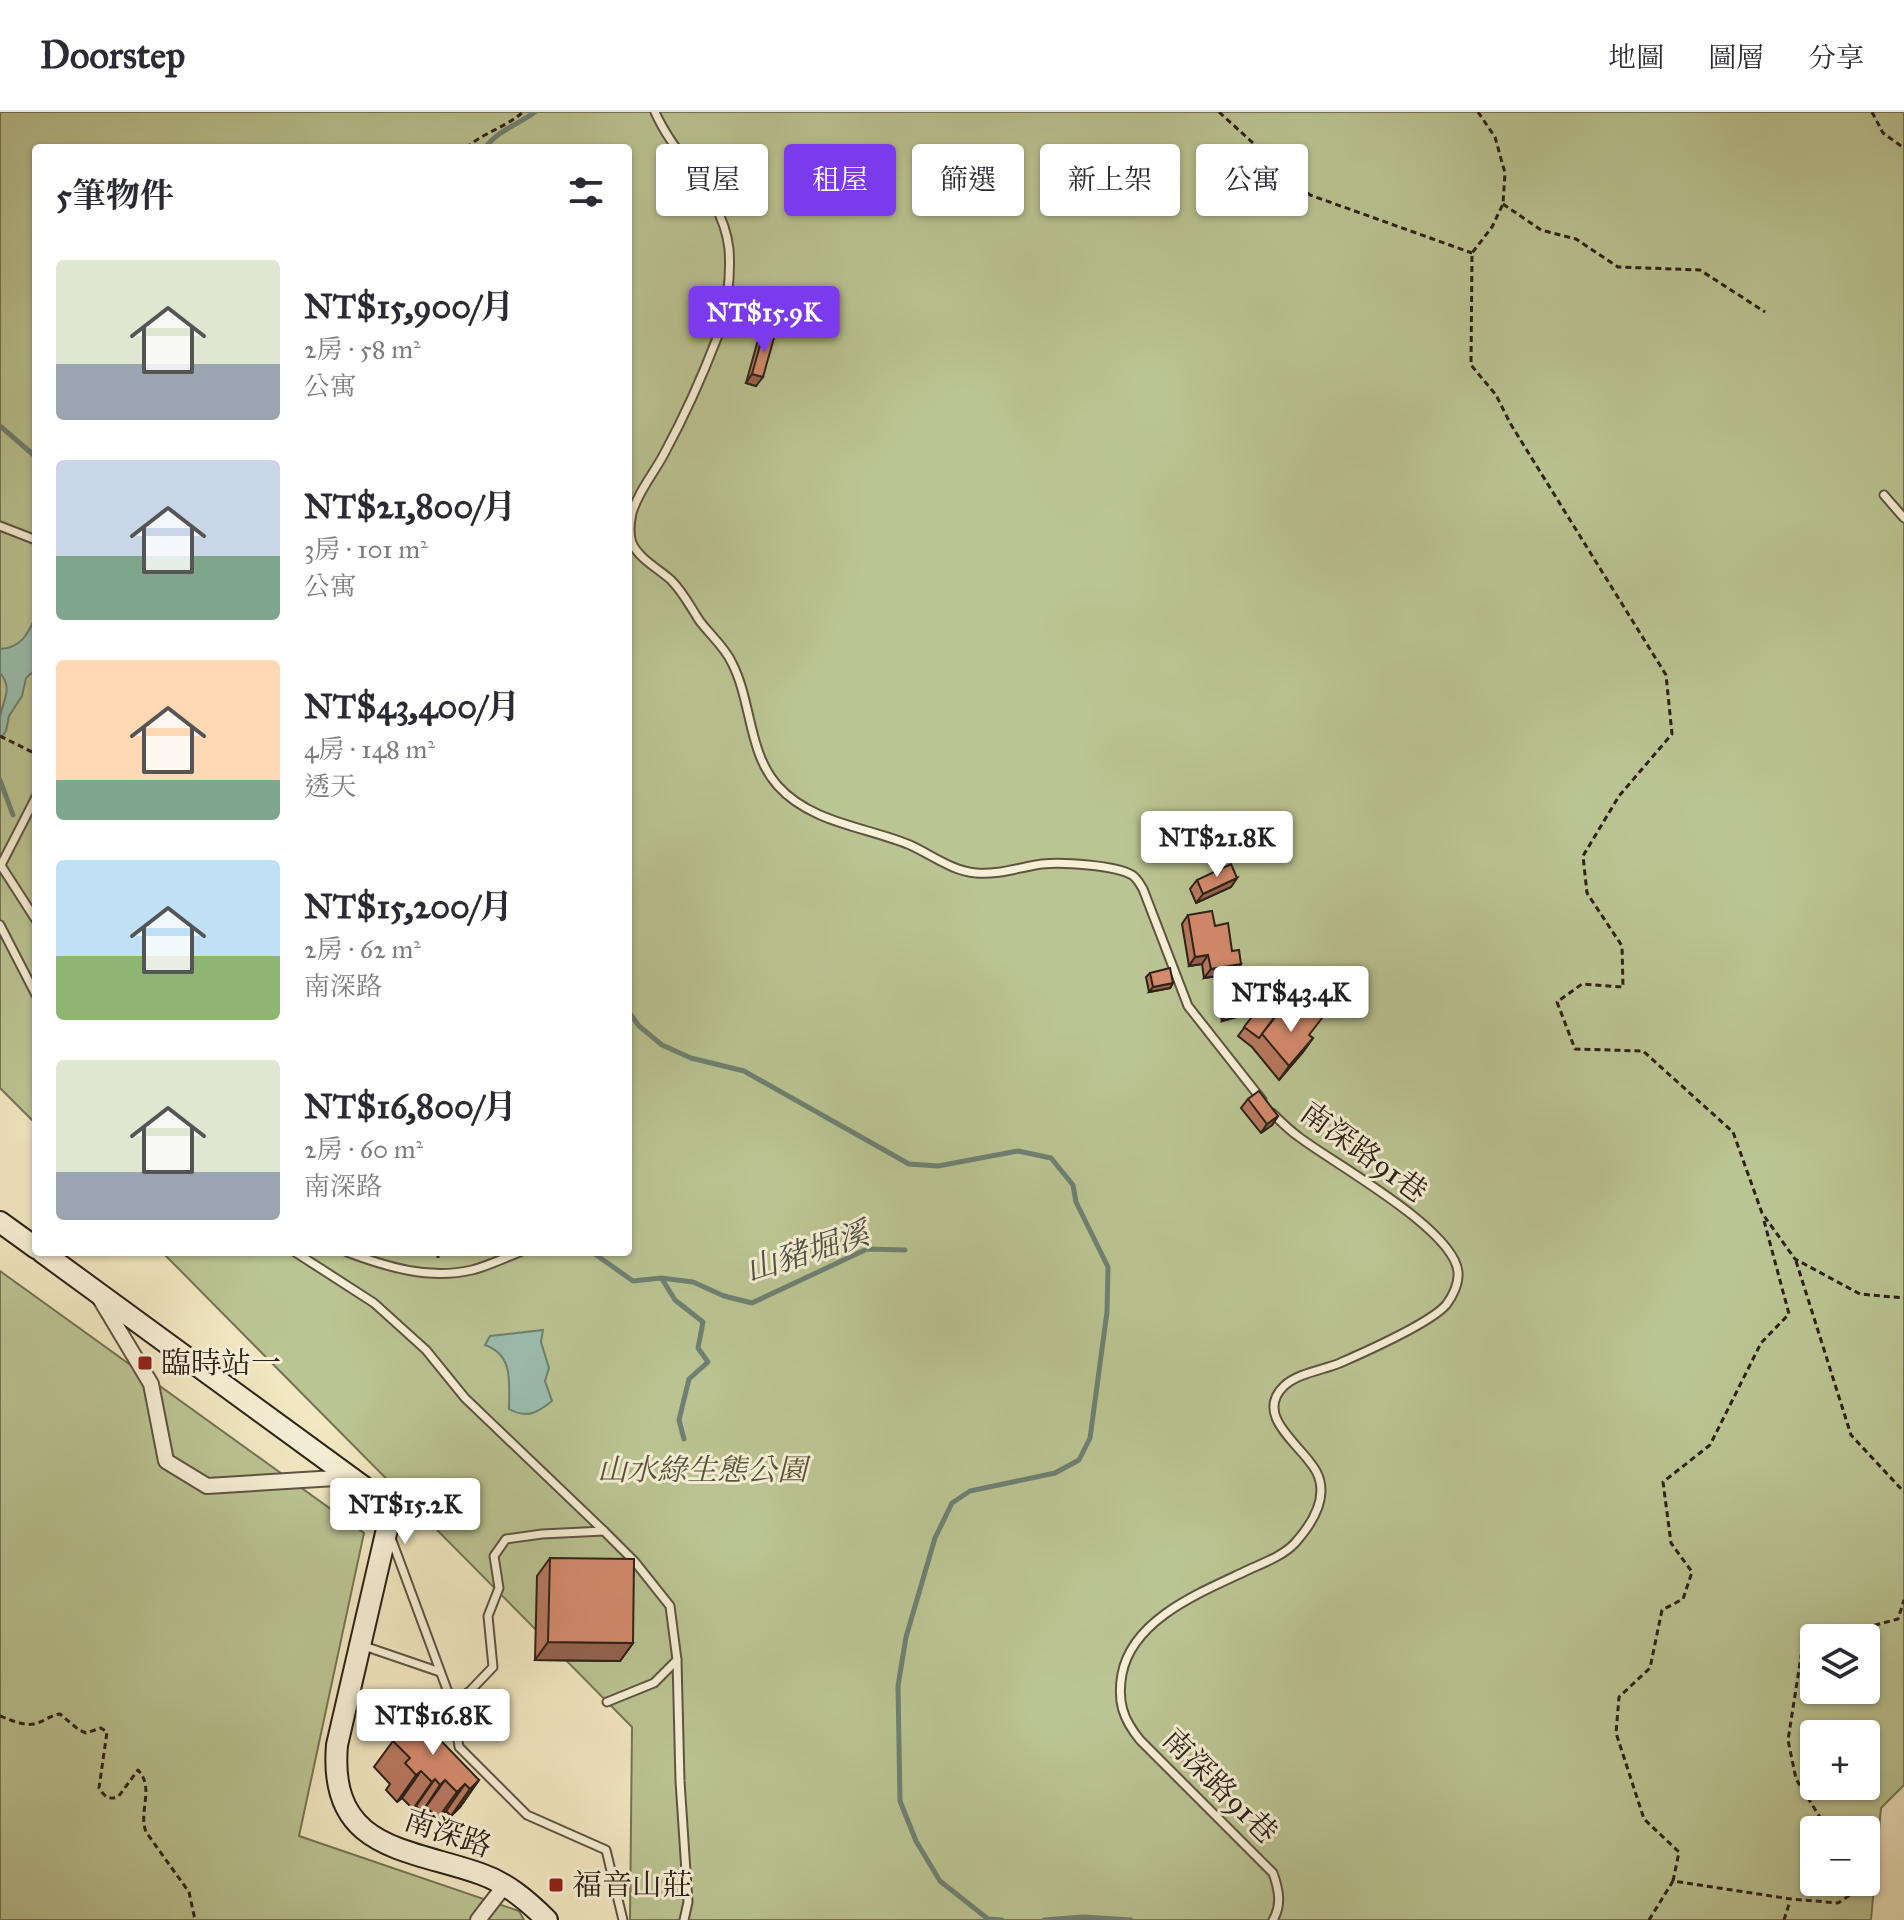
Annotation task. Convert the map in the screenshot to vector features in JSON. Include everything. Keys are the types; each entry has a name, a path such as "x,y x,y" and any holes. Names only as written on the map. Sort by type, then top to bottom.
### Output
{"main road":[{"path":"0,1222 32,1245"},
{"path":"47,1256 372,1493 387,1529"},
{"name":"南深路","path":"387,1529 337,1745 335,1766 338,1784 354,1819 366,1832 386,1845 482,1874 505,1885 547,1920"}],"street":[{"path":"94,1290 151,1384 166,1461 207,1486 352,1477"},
{"path":"478,1920 505,1885"}],"lane":[{"name":"南深路91巷","path":"632,518 718,336 726,309 729,250 723,221 655,112"},
{"path":"1884,495 1904,518"},
{"path":"0,526 32,538"},
{"name":"南深路91巷","path":"632,544 682,593 699,620 731,659 755,740 769,775 781,789 800,804 831,819 898,841 957,869 997,873 1044,864 1066,864 1120,870 1133,876 1143,889 1188,1006 1272,1112 1301,1139 1422,1224 1453,1256 1458,1272 1455,1290 1445,1306 1429,1318 1340,1363 1295,1379 1283,1387 1276,1400 1275,1416 1282,1431 1317,1474 1320,1492 1317,1510 1306,1531 1291,1547 1267,1562 1220,1583 1162,1616 1134,1643 1123,1668 1119,1689 1126,1722 1140,1740 1273,1873 1278,1889 1278,1911 1273,1920"},
{"path":"32,805 1,864 32,914"},
{"path":"0,925 32,987"},
{"path":"301,1256 374,1303 426,1350 465,1398 635,1562 670,1606 677,1660 680,1781 688,1902 684,1920"},
{"path":"358,1256 422,1274 471,1271 510,1256"},
{"path":"387,1529 452,1703 459,1747 527,1815 606,1850 623,1920"},
{"path":"452,1703 470,1691 493,1667 488,1616 499,1588 494,1556 506,1539 604,1531"},
{"path":"362,1645 440,1672"},
{"path":"607,1702 654,1683 677,1660"}],"path":[{"path":"471,144 484,133 512,122 523,112"},
{"path":"1219,112 1310,195 1472,253"},
{"path":"1478,112 1495,137 1505,173 1503,204 1492,227 1472,253 1471,365 1496,395 1510,423 1666,675 1672,734 1619,796 1583,856 1587,893 1622,946 1623,987 1582,984 1557,1002 1575,1049 1643,1051 1733,1132 1762,1213 1789,1314 1761,1343 1710,1445 1663,1482 1671,1543 1692,1572 1683,1599 1662,1610 1650,1668 1619,1697 1616,1733 1644,1819 1679,1852 1673,1881 1649,1920"},
{"path":"1872,112 1883,133 1904,148"},
{"path":"1503,204 1541,230 1576,239 1618,267 1700,270 1765,312"},
{"path":"0,736 32,752"},
{"path":"1762,1213 1795,1259 1851,1435 1904,1492"},
{"path":"1795,1259 1860,1294 1904,1298"},
{"path":"1879,1624 1898,1619 1904,1600"},
{"path":"1800,1663 1788,1740 1796,1779 1819,1816"},
{"path":"0,1716 24,1724 37,1724 60,1714 86,1733 101,1728 107,1732 99,1788 111,1799 118,1797 138,1770 146,1778 143,1823 146,1832 189,1892 195,1920"},
{"path":"1673,1881 1791,1899 1838,1903 1849,1896"},
{"path":"1784,1920 1791,1899"}],"green space":[{"name":"山水綠生態公園","path":"0,112 1904,112 1904,1785 1881,1808 1880,1819 1880,1816 1800,1816 1800,1896 1873,1896 1871,1920 630,1920 632,1727 166,1256 632,1256 632,144 32,144 32,1120 0,1088"},
{"path":"0,1271 364,1533 299,1836 519,1911 524,1920 0,1920"}],"shaded area":[{"path":"32,625 32,673 26,678 22,696 9,716 6,731 0,739 0,718 7,690 0,673 0,649 13,646"},
{"path":"543,1330 541,1342 549,1368 545,1381 552,1401 532,1413 521,1414 509,1409 509,1380 505,1363 501,1356 485,1345 490,1336"}],"building":[{"path":"764,331 775,334 763,377 752,374"},
{"path":"1231,864 1237,878 1203,894 1197,880"},
{"path":"1212,911 1215,926 1228,923 1232,951 1239,950 1241,964 1211,969 1208,955 1195,957 1188,915"},
{"path":"1170,968 1173,983 1153,987 1150,973"},
{"path":"1250,977 1254,990 1225,999 1221,986"},
{"path":"1265,986 1275,993 1265,1007 1262,1004 1260,1007 1254,1003"},
{"path":"1250,995 1254,1008 1225,1016 1222,1003"},
{"path":"1262,1004 1276,1015 1259,1038 1244,1027"},
{"path":"1304,1008 1322,1018 1309,1035 1313,1038 1289,1066 1262,1034 1280,1011 1295,1018"},
{"path":"1259,1091 1278,1116 1267,1124 1248,1099"},
{"path":"550,1558 634,1559 633,1643 548,1642"},
{"path":"417,1716 479,1780 470,1789 465,1784 457,1792 445,1780 440,1785 435,1779 432,1782 421,1771 416,1775 405,1763 410,1758 393,1741"}],"waterway":[{"path":"488,144 535,112"},
{"path":"0,426 32,454"},
{"name":"山豬堀溪","path":"0,780 13,815"},
{"path":"632,1016 662,1045 691,1058 744,1071 909,1164 938,1166 1018,1151 1051,1158 1073,1185 1076,1202 1108,1267 1107,1312 1090,1438 1079,1460 1055,1473 970,1491 952,1503 935,1538 906,1637 898,1686 900,1801 916,1841 940,1881 988,1919 1002,1920"},
{"name":"山豬堀溪","path":"598,1256 633,1281 661,1278 693,1282 724,1296 752,1303 867,1249 905,1250"},
{"path":"662,1279 675,1300 703,1322 698,1348 708,1362 689,1379 679,1420 684,1439"},
{"path":"1044,1920 1083,1917 1131,1920"}],"place":[{"name":"臨時站一","path":"145,1363"},
{"name":"福音山莊","path":"556,1885"}]}
